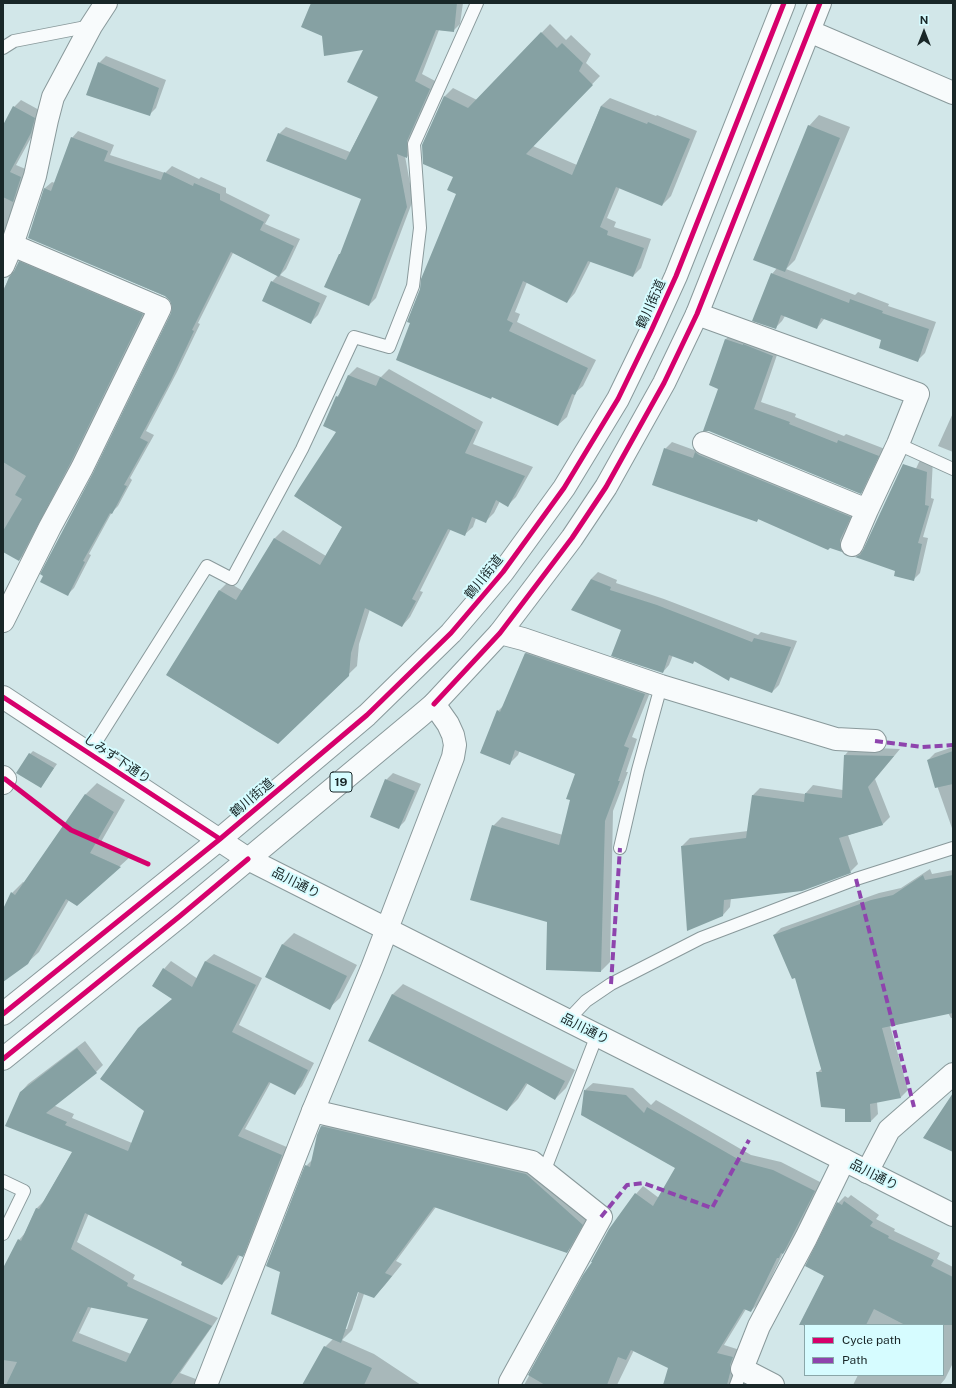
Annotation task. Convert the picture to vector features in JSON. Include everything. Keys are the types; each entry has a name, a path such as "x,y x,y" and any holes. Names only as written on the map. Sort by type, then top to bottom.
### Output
{"street":[{"path":"3,266 12,245 35,176 53,97 91,26 106,3"},
{"name":"鶴川街道","path":"3,1014 220,839 367,715 452,633 503,572 564,488 618,399 676,276 784,3"},
{"name":"19","path":"3,1059 180,916 434,704 500,633 572,538 606,487 664,384 697,314 820,3"},
{"path":"808,32 953,92"},
{"path":"3,620 82,468 160,308 12,245"},
{"path":"697,314 918,394 898,444 852,545"},
{"path":"704,442 867,510"},
{"path":"500,633 661,686 836,739 875,741"},
{"name":"しみず下通り","path":"3,697 220,839"},
{"path":"206,1385 313,1111 387,929 453,757 455,745 453,735 448,724 434,704"},
{"path":"3,776 5,779 3,783"},
{"name":"品川通り","path":"220,839 248,858 953,1215"},
{"path":"867,1172 889,1130 953,1074"},
{"path":"313,1111 532,1162 601,1217 509,1384"},
{"path":"773,1385 739,1377 758,1326 806,1238 844,1160"}],"lane":[{"path":"89,753 206,566 232,579 302,449 354,336 389,347 413,286 420,228 414,144 477,3"},
{"path":"3,48 14,41 91,26"},
{"path":"898,444 953,469"},
{"path":"620,848 638,770 661,686"},
{"path":"568,1020 586,1001 611,984 701,938 856,879 953,848"},
{"path":"544,1172 597,1035"},
{"path":"3,1181 24,1191 3,1234"}],"building":[{"path":"311,3 457,3 454,32 436,30 415,81 430,89 407,141 407,158 397,154 407,207 369,306 324,287 340,254 361,199 266,161 278,133 346,160 378,97 347,82 363,50 324,56 322,36 301,27"},
{"path":"541,32 557,48 562,43 583,63 579,71 593,85 526,154 572,175 601,106 647,124 648,122 690,139 662,206 616,187 600,227 608,231 607,235 644,248 633,277 588,261 567,303 523,281 507,320 513,323 509,331 588,368 575,395 572,394 558,426 492,397 491,399 396,360 410,323 407,322 420,289 421,279 456,194 447,190 453,177 423,164 422,145 444,96 468,108"},
{"path":"98,62 159,88 150,116 86,95"},
{"path":"13,106 35,118 31,133 10,172 21,177 13,202 3,197 3,125"},
{"path":"808,125 840,138 785,272 753,260"},
{"path":"71,137 108,151 104,161 161,180 164,172 193,186 194,183 220,194 220,200 264,222 260,230 294,246 279,277 231,252 192,330 194,331 171,380 140,438 148,442 124,485 127,486 112,514 110,513 83,561 85,562 68,596 40,582 43,576 40,574 93,473 171,313 172,307 170,301 165,296 28,238 44,188 51,191"},
{"path":"19,261 143,314 71,462 19,561 3,552 3,531 22,499 15,495 26,476 3,462 3,292 9,277"},
{"path":"771,273 849,303 850,299 883,311 882,313 929,329 918,362 879,348 881,340 821,318 817,329 781,315 776,329 752,321"},
{"path":"271,281 320,303 311,324 262,301"},
{"path":"725,339 743,344 773,356 754,409 790,422 789,424 837,443 838,440 879,456 861,494 709,431 703,431 718,389 709,385"},
{"path":"348,375 376,386 380,377 476,430 465,453 525,476 508,507 496,500 486,523 472,517 465,536 448,529 412,599 416,601 402,627 365,608 351,653 349,676 278,744 166,675 219,590 236,600 274,538 320,565 342,527 294,496 336,432 323,426 336,396 338,397"},
{"path":"664,448 693,458 695,452 699,455 851,517 840,540 842,552 830,548 828,550 758,519 757,522 652,485"},
{"path":"903,464 927,472 925,505 929,506 918,543 922,544 914,581 894,576 895,571 855,557 860,555 863,550"},
{"path":"591,579 611,587 610,590 657,605 752,642 754,638 791,647 772,693 730,677 729,681 694,661 693,664 669,655 663,673 611,656 621,630 571,610"},
{"path":"525,653 645,694 624,746 629,748 618,781 620,781 605,821 601,972 546,970 547,922 470,900 492,825 559,845 570,800 566,799 575,774 515,750 510,765 480,753 497,710 500,712"},
{"path":"953,751 953,784 935,788 927,760"},
{"path":"29,753 54,768 41,788 16,773"},
{"path":"844,755 894,756 868,787 883,825 839,838 851,873 802,891 724,900 723,916 687,931 681,846 746,838 752,795 804,802 805,793 842,798"},
{"path":"385,779 415,791 399,829 370,817"},
{"path":"85,794 114,812 90,853 121,867 77,906 66,899 28,964 3,982 3,909 11,892 15,895"},
{"path":"923,875 925,880 953,875 953,1013 882,1028 901,1098 870,1104 871,1122 845,1122 845,1109 821,1107 816,1072 822,1072 795,978 792,979 773,935 871,900 893,895"},
{"path":"282,944 347,976 330,1010 265,977"},
{"path":"205,961 256,985 232,1032 308,1070 295,1095 269,1082 238,1136 282,1155 243,1257 238,1255 222,1285 181,1265 182,1262 85,1213 71,1249 128,1283 127,1286 212,1326 170,1385 6,1385 17,1362 3,1360 3,1268 18,1239 21,1241 36,1208 39,1209 72,1152 5,1126 20,1092 77,1048 97,1073 46,1113 67,1122 65,1125 128,1151 144,1111 100,1079 138,1028 172,999 152,986 163,968 192,987","holes":["88,1307 148,1319 126,1362 72,1341"]},
{"path":"392,994 565,1081 555,1100 526,1083 507,1111 368,1041"},
{"path":"584,1090 626,1095 644,1113 647,1107 743,1162 773,1170 815,1191 783,1254 781,1253 779,1258 777,1258 751,1312 744,1309 717,1353 733,1357 730,1365 727,1385 663,1385 668,1368 631,1350 626,1360 618,1357 607,1385 545,1385 528,1375 609,1229 635,1193 653,1206 675,1168 581,1115"},
{"path":"953,1093 953,1152 923,1138"},
{"path":"321,1126 526,1174 583,1225 567,1253 434,1207 385,1273 392,1276 374,1298 358,1292 341,1343 271,1314 280,1272 266,1266 305,1165 310,1167 317,1135"},
{"path":"844,1201 873,1222 870,1226 889,1236 888,1238 934,1260 931,1266 953,1277 953,1325 903,1324 874,1309 866,1324 799,1325 824,1276 805,1266 837,1202 842,1205"},
{"path":"324,1346 372,1368 364,1385 302,1385"}],"marked path":[{"path":"875,741 922,747 953,745"},
{"path":"611,984 620,848"},
{"path":"856,879 914,1107"},
{"path":"601,1217 627,1185 643,1183 712,1208 749,1140"}],"cycle path":[{"path":"3,1014 220,839 367,715 451,633 503,572 564,488 618,399 676,276 784,3"},
{"path":"434,704 500,633 572,538 606,487 664,383 697,314 820,3"},
{"path":"3,697 220,839"},
{"path":"5,779 71,830 148,864"},
{"path":"3,1059 248,859"}]}
